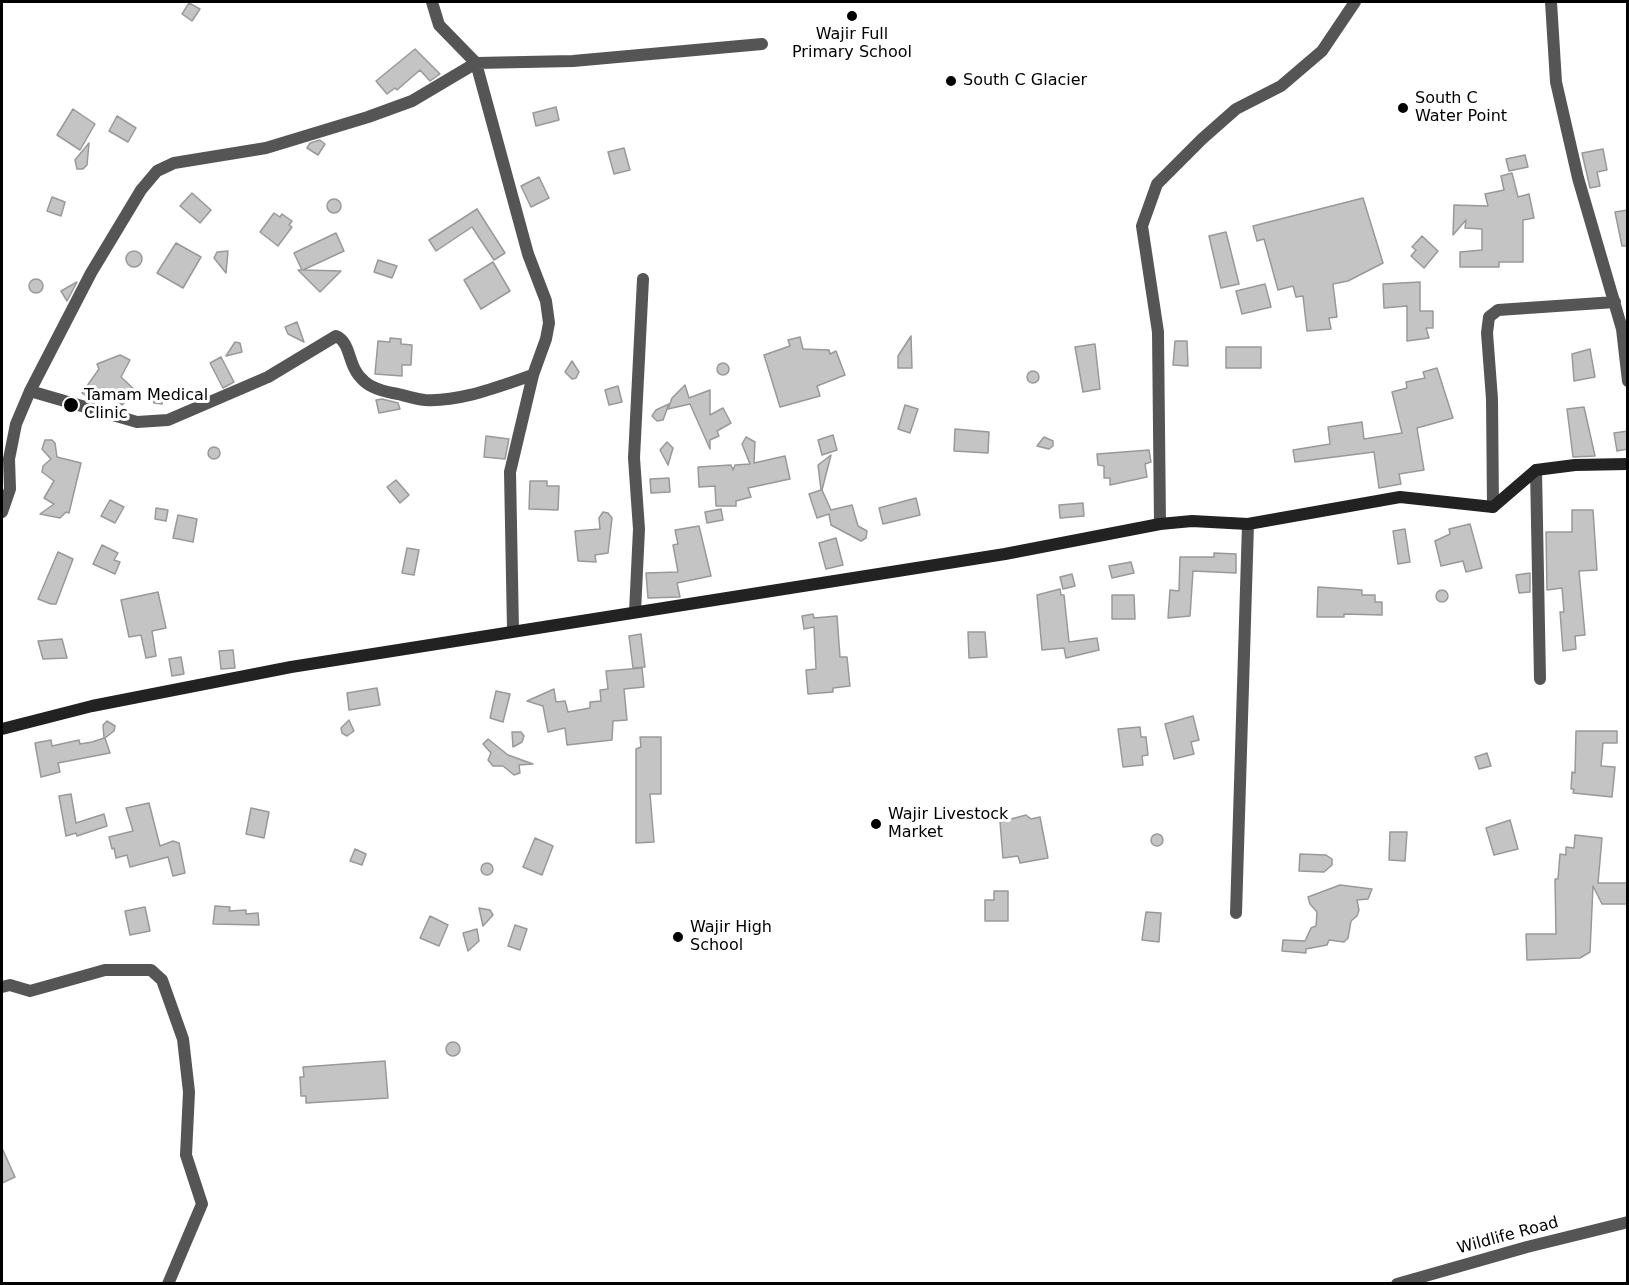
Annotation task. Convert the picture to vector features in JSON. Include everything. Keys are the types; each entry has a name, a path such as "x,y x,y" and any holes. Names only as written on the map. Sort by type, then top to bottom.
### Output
{"street":[{"path":"432,2 440,25 476,63 528,254 546,301 549,323 533,375 510,472 513,630"},
{"path":"1160,524 1158,332 1142,226 1157,184 1202,139 1236,110 1281,86 1322,51 1355,2"},
{"path":"1551,2 1556,82 1578,178 1624,339 1628,381"},
{"path":"2,512 10,489 9,459 16,424 30,391 91,273 141,190 157,171 174,163 267,148 368,117 412,101 476,63 573,61 762,44"},
{"path":"634,612 639,529 634,458 643,279"},
{"path":"1493,507 1492,399 1487,333 1489,317 1498,310 1615,302"},
{"path":"30,391 138,422 168,420 268,377 336,336 343,339 347,347 352,370 366,383 385,392 426,400 474,394 533,375"},
{"path":"2,729 92,706 280,669 513,630 1005,554 1160,524 1192,521 1248,524 1400,497 1493,507 1536,470 1575,465 1628,464"},
{"path":"1536,470 1540,679"},
{"path":"1236,913 1248,524"},
{"path":"2,987 10,985 30,991 105,970 151,970 162,980 183,1039 189,1092 186,1155 202,1204 168,1284"},
{"name":"Wildlife Road","path":"1397,1284 1527,1247 1628,1222"}],"building":[{"path":"189,3 200,9 192,21 182,14"},
{"path":"415,49 440,74 430,81 420,70 397,90 395,88 387,94 376,81"},
{"path":"556,107 559,120 536,126 533,113"},
{"path":"73,109 95,124 80,150 57,135"},
{"path":"117,116 136,128 128,142 109,131"},
{"path":"320,140 325,144 318,155 307,148 310,143"},
{"path":"89,143 87,165 83,169 77,169 75,160"},
{"path":"624,148 630,170 614,174 608,152"},
{"path":"1603,149 1607,170 1597,172 1600,186 1590,188 1582,153"},
{"path":"1525,155 1528,167 1509,171 1506,159"},
{"path":"1512,173 1518,197 1529,194 1534,218 1523,220 1523,262 1499,262 1499,267 1460,267 1460,252 1482,250 1482,229 1465,228 1466,220 1453,235 1454,205 1488,206 1485,194 1504,190 1501,176"},
{"path":"539,177 549,198 531,207 521,186"},
{"path":"192,193 211,210 200,223 180,206"},
{"path":"52,197 65,202 61,216 47,211"},
{"path":"1363,198 1383,263 1348,281 1333,284 1337,317 1329,318 1331,329 1307,331 1303,296 1296,297 1293,286 1278,290 1264,239 1257,241 1253,226"},
{"path":"334,199 339,201 341,206 339,211 334,213 329,211 327,206 329,201"},
{"path":"477,209 505,253 494,260 472,227 436,251 429,240"},
{"path":"1628,210 1628,246 1622,246 1615,212"},
{"path":"274,213 280,217 282,214 292,221 289,225 292,227 278,246 260,232"},
{"path":"1226,232 1239,284 1221,288 1209,236"},
{"path":"336,233 344,251 303,270 341,271 320,292 298,270 302,270 294,253"},
{"path":"1422,236 1438,251 1424,268 1411,256 1416,250 1412,247"},
{"path":"176,243 201,257 183,288 157,273"},
{"path":"134,251 140,253 142,259 140,265 134,267 128,265 126,259 128,253"},
{"path":"228,251 226,273 214,258 217,252"},
{"path":"378,260 397,266 392,278 374,272"},
{"path":"493,262 510,291 481,309 464,280"},
{"path":"36,279 41,281 43,286 41,291 36,293 31,291 29,286 31,281"},
{"path":"77,282 67,301 61,291"},
{"path":"1420,282 1420,311 1433,311 1433,328 1426,328 1429,338 1407,341 1407,306 1384,308 1383,284"},
{"path":"1265,284 1271,307 1242,314 1236,291"},
{"path":"297,322 304,342 288,334 285,327"},
{"path":"911,336 912,368 898,368 898,356"},
{"path":"800,337 803,349 829,350 830,354 836,351 845,375 817,386 820,396 780,407 764,355 790,346 788,340"},
{"path":"390,338 401,339 401,344 412,345 411,365 402,365 402,376 375,374 378,341 390,342"},
{"path":"1175,341 1187,341 1188,366 1173,365"},
{"path":"235,342 240,343 242,352 226,356"},
{"path":"1095,344 1100,389 1083,392 1075,347"},
{"path":"1226,347 1261,347 1261,368 1226,368"},
{"path":"1590,349 1595,377 1574,381 1572,354"},
{"path":"120,355 130,360 121,377 136,391 122,405 104,388 94,401 82,393 99,369 97,364"},
{"path":"221,357 234,382 223,388 210,363"},
{"path":"572,361 579,372 576,378 572,379 565,372"},
{"path":"725,363 728,364 728,374 721,375 718,374 717,367 718,364"},
{"path":"1437,368 1453,418 1417,428 1424,470 1399,474 1401,484 1379,488 1374,452 1295,462 1293,450 1330,444 1328,427 1362,422 1364,439 1402,433 1392,392 1407,388 1406,382 1425,378 1423,372"},
{"path":"1035,371 1039,377 1035,383 1031,383 1027,375"},
{"path":"685,385 689,398 710,390 710,415 723,408 731,423 717,431 719,436 710,440 710,449 690,404 668,409 672,398"},
{"path":"618,386 622,402 609,405 605,390"},
{"path":"165,391 162,404 154,403 151,397 155,393"},
{"path":"382,399 398,403 400,409 379,413 376,400"},
{"path":"669,404 663,420 657,421 652,416 656,410"},
{"path":"905,405 918,409 910,433 898,429"},
{"path":"1584,407 1595,456 1573,457 1567,409"},
{"path":"955,429 989,432 988,453 954,451"},
{"path":"1628,431 1628,449 1617,451 1614,433"},
{"path":"833,435 837,450 822,455 818,440"},
{"path":"486,436 509,439 505,459 484,457"},
{"path":"746,437 755,442 754,463 785,456 790,479 748,488 751,497 736,501 736,506 716,506 715,486 699,487 698,467 731,465 733,470 735,465 750,464 742,444"},
{"path":"1044,437 1053,441 1053,446 1049,449 1037,446"},
{"path":"45,440 52,440 55,443 57,457 81,463 69,513 66,512 60,518 40,514 54,504 44,498 54,481 42,472 43,466 51,459 42,449"},
{"path":"667,442 673,448 668,465 660,450"},
{"path":"216,447 219,448 219,458 212,459 209,458 208,451 209,448"},
{"path":"1149,450 1151,462 1145,464 1147,477 1110,485 1110,478 1104,478 1104,466 1098,465 1097,454"},
{"path":"831,455 822,490 831,510 852,505 858,526 867,531 866,538 861,541 831,525 829,514 817,518 809,494 821,490 818,465"},
{"path":"669,478 670,492 651,493 650,479"},
{"path":"396,480 409,495 400,503 387,487"},
{"path":"530,481 547,481 547,486 559,486 558,510 529,509"},
{"path":"916,498 920,515 883,524 879,508"},
{"path":"110,500 124,507 115,523 101,516"},
{"path":"1083,503 1084,516 1060,518 1059,505"},
{"path":"156,508 168,510 166,521 155,519"},
{"path":"721,509 723,520 707,523 705,512"},
{"path":"1572,510 1593,510 1597,570 1579,571 1585,635 1575,636 1576,649 1563,651 1560,612 1564,612 1562,588 1547,590 1546,532 1572,532"},
{"path":"603,512 608,513 612,518 608,553 595,555 596,562 578,561 575,531 600,529 599,518"},
{"path":"178,515 197,519 193,542 173,538"},
{"path":"1470,524 1482,568 1466,572 1463,561 1441,566 1435,541 1450,534 1449,529"},
{"path":"699,526 711,576 677,583 680,597 648,598 646,573 678,572 673,545 678,544 675,530"},
{"path":"1405,529 1410,562 1398,564 1393,531"},
{"path":"836,538 843,565 826,569 819,543"},
{"path":"102,545 118,553 114,560 120,562 115,574 93,564"},
{"path":"407,548 419,550 414,575 402,573"},
{"path":"58,552 73,559 56,604 51,604 38,599"},
{"path":"1214,553 1236,554 1236,573 1193,571 1190,616 1168,618 1170,590 1179,591 1180,557 1214,557"},
{"path":"1131,562 1134,573 1112,578 1109,566"},
{"path":"1530,573 1530,592 1519,593 1516,575"},
{"path":"1072,574 1075,586 1063,589 1060,577"},
{"path":"1318,587 1362,590 1362,595 1375,595 1375,602 1382,602 1382,615 1344,614 1344,617 1317,617"},
{"path":"1060,589 1061,595 1064,595 1069,642 1097,638 1099,650 1066,658 1064,648 1042,650 1037,595"},
{"path":"1444,590 1447,591 1447,601 1440,602 1437,601 1436,594 1437,591"},
{"path":"158,592 166,628 152,631 156,656 146,658 141,635 129,637 121,600"},
{"path":"1112,595 1134,595 1135,619 1112,619"},
{"path":"813,614 814,618 837,616 840,657 847,657 850,686 833,688 833,692 808,694 806,670 816,669 814,627 804,629 802,616"},
{"path":"968,632 985,632 987,657 969,658"},
{"path":"641,634 645,667 633,668 629,636"},
{"path":"62,639 67,658 43,659 38,641"},
{"path":"233,650 235,668 221,669 219,651"},
{"path":"181,657 184,674 172,676 169,659"},
{"path":"642,668 644,687 624,689 627,720 613,721 612,740 567,745 565,728 548,732 543,706 527,701 554,689 556,702 565,701 568,712 590,708 590,702 601,701 600,690 608,689 606,671"},
{"path":"377,688 380,705 349,710 347,693"},
{"path":"496,691 510,694 503,722 490,718"},
{"path":"1193,716 1199,740 1191,742 1194,754 1174,759 1165,724"},
{"path":"349,720 354,731 347,736 342,733 341,728"},
{"path":"107,721 115,726 114,731 105,738 110,753 58,763 60,772 41,777 35,743 51,740 52,746 79,740 80,744 92,742 104,738 103,725"},
{"path":"1140,727 1141,737 1146,737 1148,755 1142,756 1143,765 1123,767 1118,729"},
{"path":"1576,731 1617,731 1617,743 1603,743 1601,766 1615,767 1612,797 1573,793 1574,789 1571,789 1572,772 1575,773"},
{"path":"512,732 521,732 524,736 522,742 513,747"},
{"path":"640,737 661,737 661,794 650,794 654,842 636,843 636,749 641,747"},
{"path":"488,739 508,755 533,764 519,765 520,773 514,775 503,766 493,766 488,760 491,753 483,744"},
{"path":"1487,753 1491,766 1479,769 1475,757"},
{"path":"71,794 76,823 104,814 107,826 77,836 76,833 66,836 59,796"},
{"path":"149,803 160,846 173,841 179,843 185,873 173,876 168,857 130,867 127,855 116,858 109,837 133,831 126,808"},
{"path":"251,808 269,812 264,838 246,834"},
{"path":"1026,815 1031,819 1040,817 1048,858 1020,863 1018,856 1003,858 1000,822"},
{"path":"1510,820 1518,849 1494,855 1486,828"},
{"path":"1390,832 1407,832 1405,861 1389,860"},
{"path":"1159,834 1162,835 1162,845 1155,846 1152,845 1151,838 1152,835"},
{"path":"1575,835 1602,838 1598,883 1628,883 1628,904 1602,904 1593,886 1590,952 1580,958 1527,960 1526,934 1556,934 1555,879 1558,879 1560,854 1566,855 1566,847 1574,848"},
{"path":"535,838 553,846 542,875 523,867"},
{"path":"355,849 366,854 362,865 350,861"},
{"path":"1300,854 1326,855 1332,859 1332,865 1324,872 1299,871"},
{"path":"489,863 493,869 489,875 485,875 481,867"},
{"path":"1340,885 1372,889 1368,899 1357,900 1359,910 1357,916 1351,921 1348,938 1344,942 1329,940 1327,945 1306,949 1306,953 1282,951 1283,940 1305,941 1311,928 1316,926 1317,912 1310,904 1308,897"},
{"path":"994,891 1008,891 1008,921 985,921 985,900 994,900"},
{"path":"215,906 230,907 229,911 246,910 246,914 258,913 259,925 213,924"},
{"path":"145,907 150,931 130,935 125,911"},
{"path":"479,908 490,910 493,915 483,926"},
{"path":"1146,912 1161,913 1159,942 1142,940"},
{"path":"430,916 448,925 439,946 420,938"},
{"path":"515,925 527,929 520,950 508,946"},
{"path":"477,929 479,941 468,951 463,933"},
{"path":"453,1042 458,1044 460,1049 458,1054 453,1056 448,1054 446,1049 448,1044"},
{"path":"385,1061 388,1098 306,1103 306,1096 301,1096 300,1077 304,1077 303,1067"},
{"path":"2,1148 15,1177 2,1183"}],"place":[{"name":"Wajir Full Primary School","path":"852,16"},
{"name":"South C Glacier","path":"951,81"},
{"name":"South C Water Point","path":"1403,108"},
{"name":"Tamam Medical Clinic","path":"71,405"},
{"name":"Wajir Livestock Market","path":"876,824"},
{"name":"Wajir High School","path":"678,937"}]}
